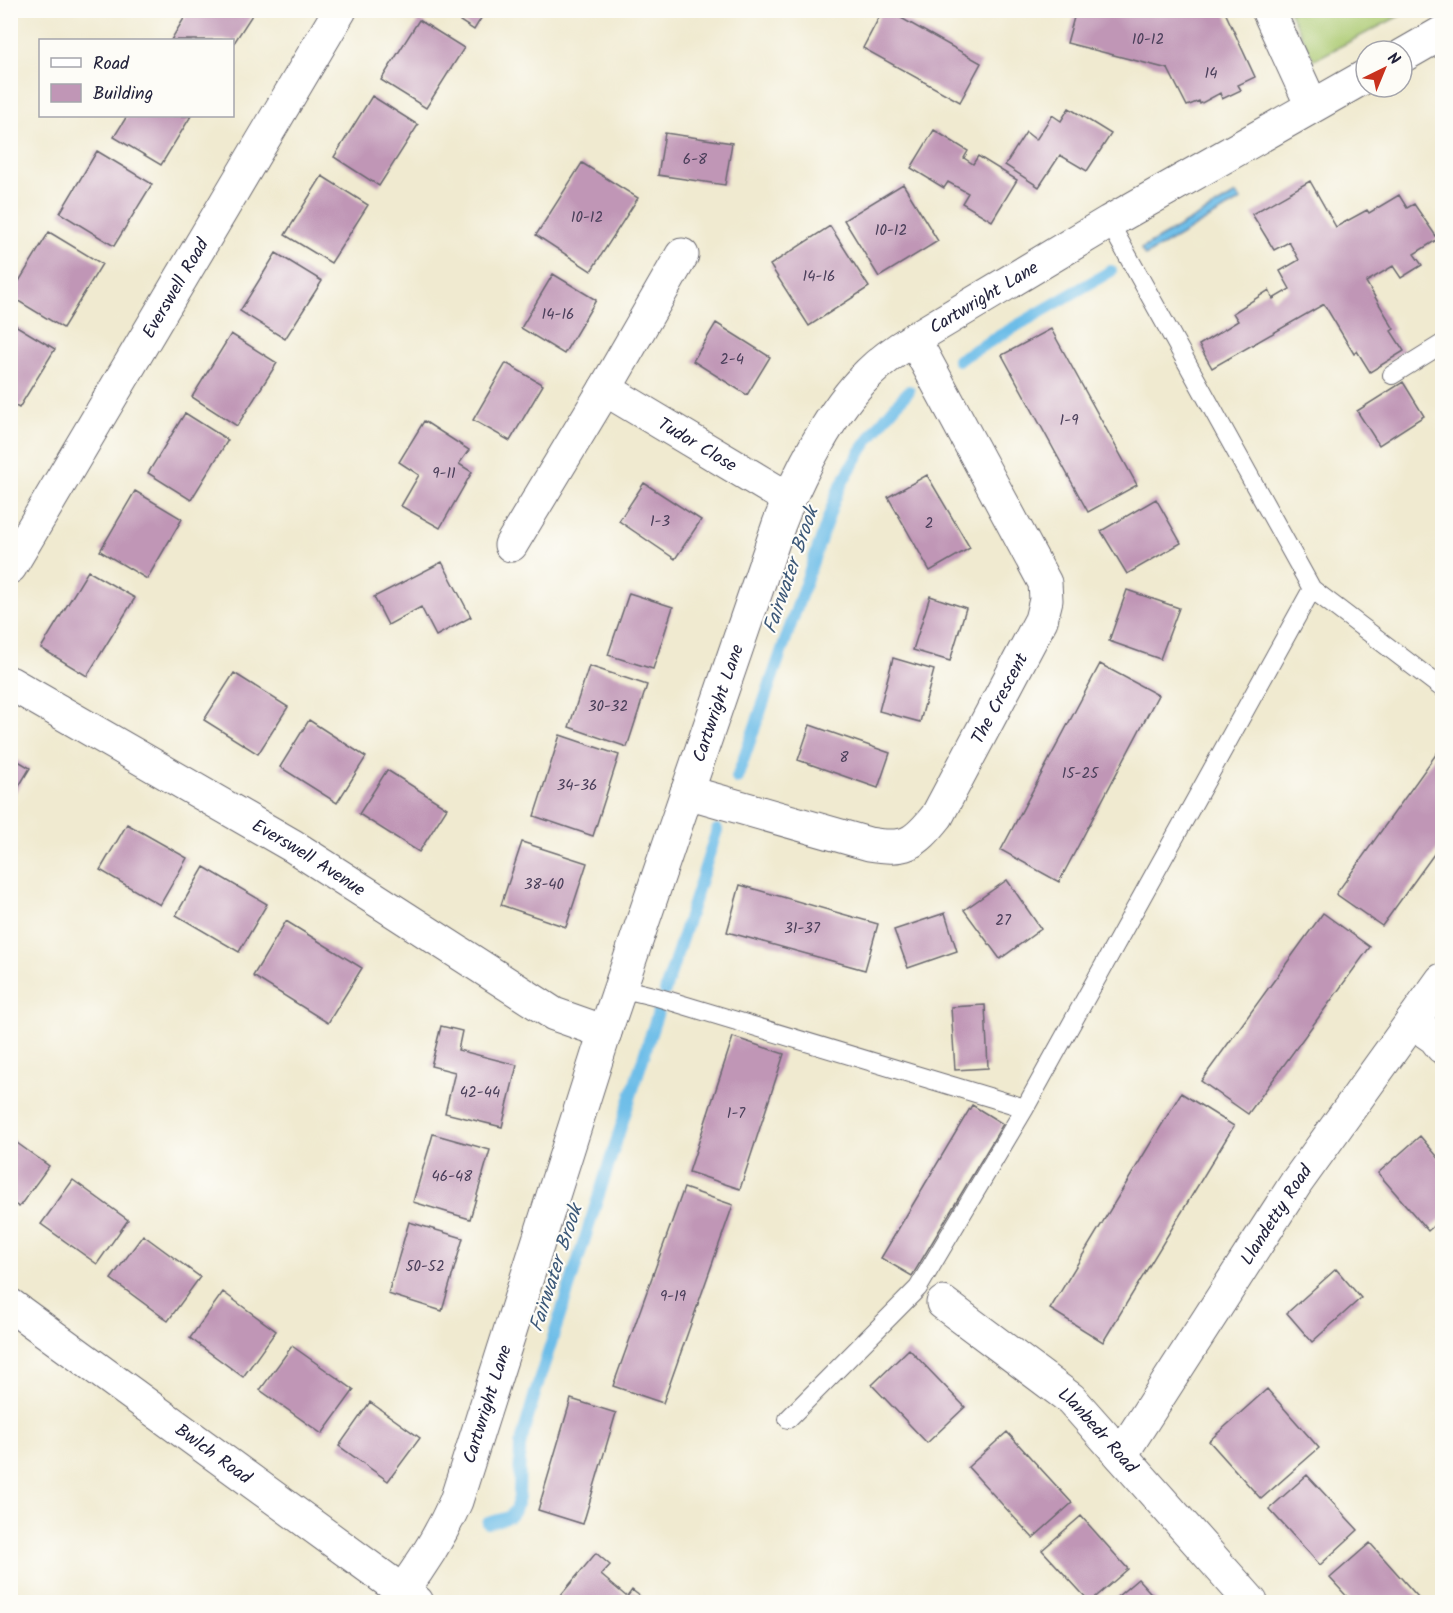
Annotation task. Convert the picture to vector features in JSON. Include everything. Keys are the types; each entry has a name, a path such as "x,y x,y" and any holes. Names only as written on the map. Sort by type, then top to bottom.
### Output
{"street":[{"name":"Everswell Road","path":"10,567 340,10"},
{"path":"1268,10 1312,106"},
{"path":"1414,49 1443,33"},
{"name":"Cartwright Lane","path":"410,1597 456,1501 620,988 789,499 816,447 843,405 868,374 890,354 1109,222 1354,83"},
{"path":"511,545 682,255"},
{"name":"The Crescent","path":"687,792 869,844 892,848 909,844 925,831 937,816 1041,620 1046,600 1045,583 1039,568 914,339"},
{"name":"Tudor Close","path":"605,389 789,499"},
{"name":"Everswell Avenue","path":"10,683 293,846 554,1014 605,1032"},
{"name":"Llandetty Road","path":"1121,1455 1296,1183 1443,980"},
{"path":"1412,1022 1435,1038 1443,1047"},
{"name":"Llanbedr Road","path":"930,1295 1071,1399 1251,1602"},
{"name":"Bwlch Road","path":"10,1305 410,1597"}],"lane":[{"path":"1109,222 1312,589 1443,688"},
{"path":"1392,375 1443,344"},
{"path":"788,1419 930,1295 1025,1108 1312,589"},
{"path":"620,988 668,1000 1025,1108"}],"green space":[{"path":"1289,11 1409,11 1354,39 1314,60"}],"water":[{"path":"1236,194 1241,200 1145,256 1141,249"}],"building":[{"path":"189,10 245,10 252,15 234,43 234,39 172,39"},
{"path":"443,10 486,10 474,30"},
{"path":"883,10 887,10 981,63 960,102 863,48"},
{"path":"1076,10 1224,10 1255,77 1238,85 1241,90 1222,99 1220,93 1200,104 1199,101 1187,106 1168,69 1067,43"},
{"path":"419,20 464,48 426,108 381,80"},
{"path":"372,96 418,125 379,186 334,157"},
{"path":"1069,108 1111,134 1087,171 1060,155 1039,187 1005,165 1026,132 1036,140 1052,115 1061,121"},
{"path":"126,117 190,117 161,165 114,137"},
{"path":"934,130 968,151 964,158 973,164 978,156 1017,180 992,221 962,203 968,193 948,182 944,188 911,168"},
{"path":"665,133 732,143 725,185 658,175"},
{"path":"97,151 152,184 114,246 60,213"},
{"path":"582,163 638,198 591,271 536,235"},
{"path":"322,176 368,205 331,263 285,235"},
{"path":"1310,181 1336,227 1367,210 1369,213 1399,195 1407,208 1414,204 1438,239 1414,254 1422,265 1401,278 1393,266 1366,282 1394,329 1391,331 1404,351 1370,372 1357,351 1354,354 1324,304 1212,368 1199,345 1238,321 1233,313 1269,290 1273,299 1290,289 1280,271 1299,260 1289,242 1274,250 1252,214"},
{"path":"903,184 938,241 879,277 844,220"},
{"path":"830,226 869,287 809,326 770,265"},
{"path":"49,232 102,264 63,328 10,296"},
{"path":"276,253 322,281 285,339 240,311"},
{"path":"553,274 596,300 564,354 521,328"},
{"path":"10,322 55,349 19,408 10,403"},
{"path":"716,323 770,357 747,395 693,361"},
{"path":"1051,329 1137,485 1088,512 1002,355"},
{"path":"231,334 277,363 237,426 192,397"},
{"path":"506,363 543,385 510,441 473,420"},
{"path":"1403,382 1424,416 1379,445 1357,411"},
{"path":"185,413 228,440 191,500 148,473"},
{"path":"424,421 469,450 459,464 472,472 440,528 401,506 419,475 399,462"},
{"path":"927,475 970,548 930,571 888,497"},
{"path":"644,483 701,520 675,559 619,521"},
{"path":"135,491 182,519 147,579 100,551"},
{"path":"1156,499 1181,543 1127,574 1101,531"},
{"path":"442,562 471,617 436,636 421,607 388,625 374,597"},
{"path":"88,571 135,598 87,676 41,648"},
{"path":"1127,590 1179,608 1160,659 1109,641"},
{"path":"629,593 673,607 653,669 608,655"},
{"path":"930,596 966,608 950,661 913,650"},
{"path":"893,658 934,670 920,722 879,711"},
{"path":"1100,664 1158,695 1059,882 1001,850"},
{"path":"589,666 647,685 627,747 569,727"},
{"path":"234,673 288,707 258,754 204,720"},
{"path":"309,720 366,757 337,803 280,767"},
{"path":"810,725 890,753 878,788 798,760"},
{"path":"560,735 619,755 593,836 534,816"},
{"path":"1442,746 1442,843 1382,926 1336,894"},
{"path":"10,756 30,768 10,801"},
{"path":"387,770 447,808 419,852 359,814"},
{"path":"127,824 187,858 160,905 100,870"},
{"path":"522,842 587,863 566,927 501,905"},
{"path":"204,867 267,904 239,952 176,915"},
{"path":"1007,880 1041,929 1000,959 964,910"},
{"path":"740,885 878,924 865,970 727,932"},
{"path":"945,913 957,951 908,968 894,930"},
{"path":"1323,913 1370,947 1248,1114 1201,1081"},
{"path":"286,921 362,968 328,1023 253,976"},
{"path":"985,1005 988,1068 955,1070 951,1007"},
{"path":"441,1026 462,1031 458,1050 517,1065 502,1127 445,1113 455,1072 431,1066"},
{"path":"733,1037 784,1054 740,1189 689,1172"},
{"path":"1181,1093 1234,1126 1103,1342 1050,1309"},
{"path":"972,1105 1003,1124 912,1276 881,1258"},
{"path":"433,1134 490,1150 470,1219 413,1202"},
{"path":"1420,1136 1442,1162 1442,1218 1428,1231 1378,1173"},
{"path":"10,1138 49,1166 19,1207 10,1201"},
{"path":"73,1180 128,1220 97,1264 41,1224"},
{"path":"684,1188 733,1205 663,1403 613,1386"},
{"path":"409,1222 463,1238 442,1311 388,1294"},
{"path":"143,1235 200,1277 168,1321 111,1279"},
{"path":"1336,1269 1361,1298 1312,1342 1287,1313"},
{"path":"223,1292 276,1331 243,1377 190,1338"},
{"path":"292,1346 354,1390 322,1434 260,1390"},
{"path":"909,1349 965,1407 927,1443 872,1385"},
{"path":"1267,1389 1319,1448 1261,1499 1209,1441"},
{"path":"571,1399 616,1413 583,1524 538,1510"},
{"path":"370,1402 420,1438 388,1481 339,1446"},
{"path":"1007,1432 1072,1503 1033,1538 968,1467"},
{"path":"1307,1475 1358,1530 1320,1565 1269,1509"},
{"path":"1081,1516 1128,1569 1090,1602 1042,1550"},
{"path":"1370,1543 1418,1597 1412,1602 1352,1602 1330,1578"},
{"path":"596,1553 610,1565 601,1575 627,1597 632,1590 645,1600 643,1602 555,1602"},
{"path":"1138,1579 1159,1602 1111,1602"}],"waterway":[{"name":"Fairwater Brook","path":"958,360 1111,271"},
{"name":"Fairwater Brook","path":"737,778 837,493 869,439 909,391"},
{"name":"Fairwater Brook","path":"665,991 717,830"},
{"name":"Fairwater Brook","path":"488,1523 509,1517 515,1510 519,1497 520,1446 536,1390 658,1012"}]}
